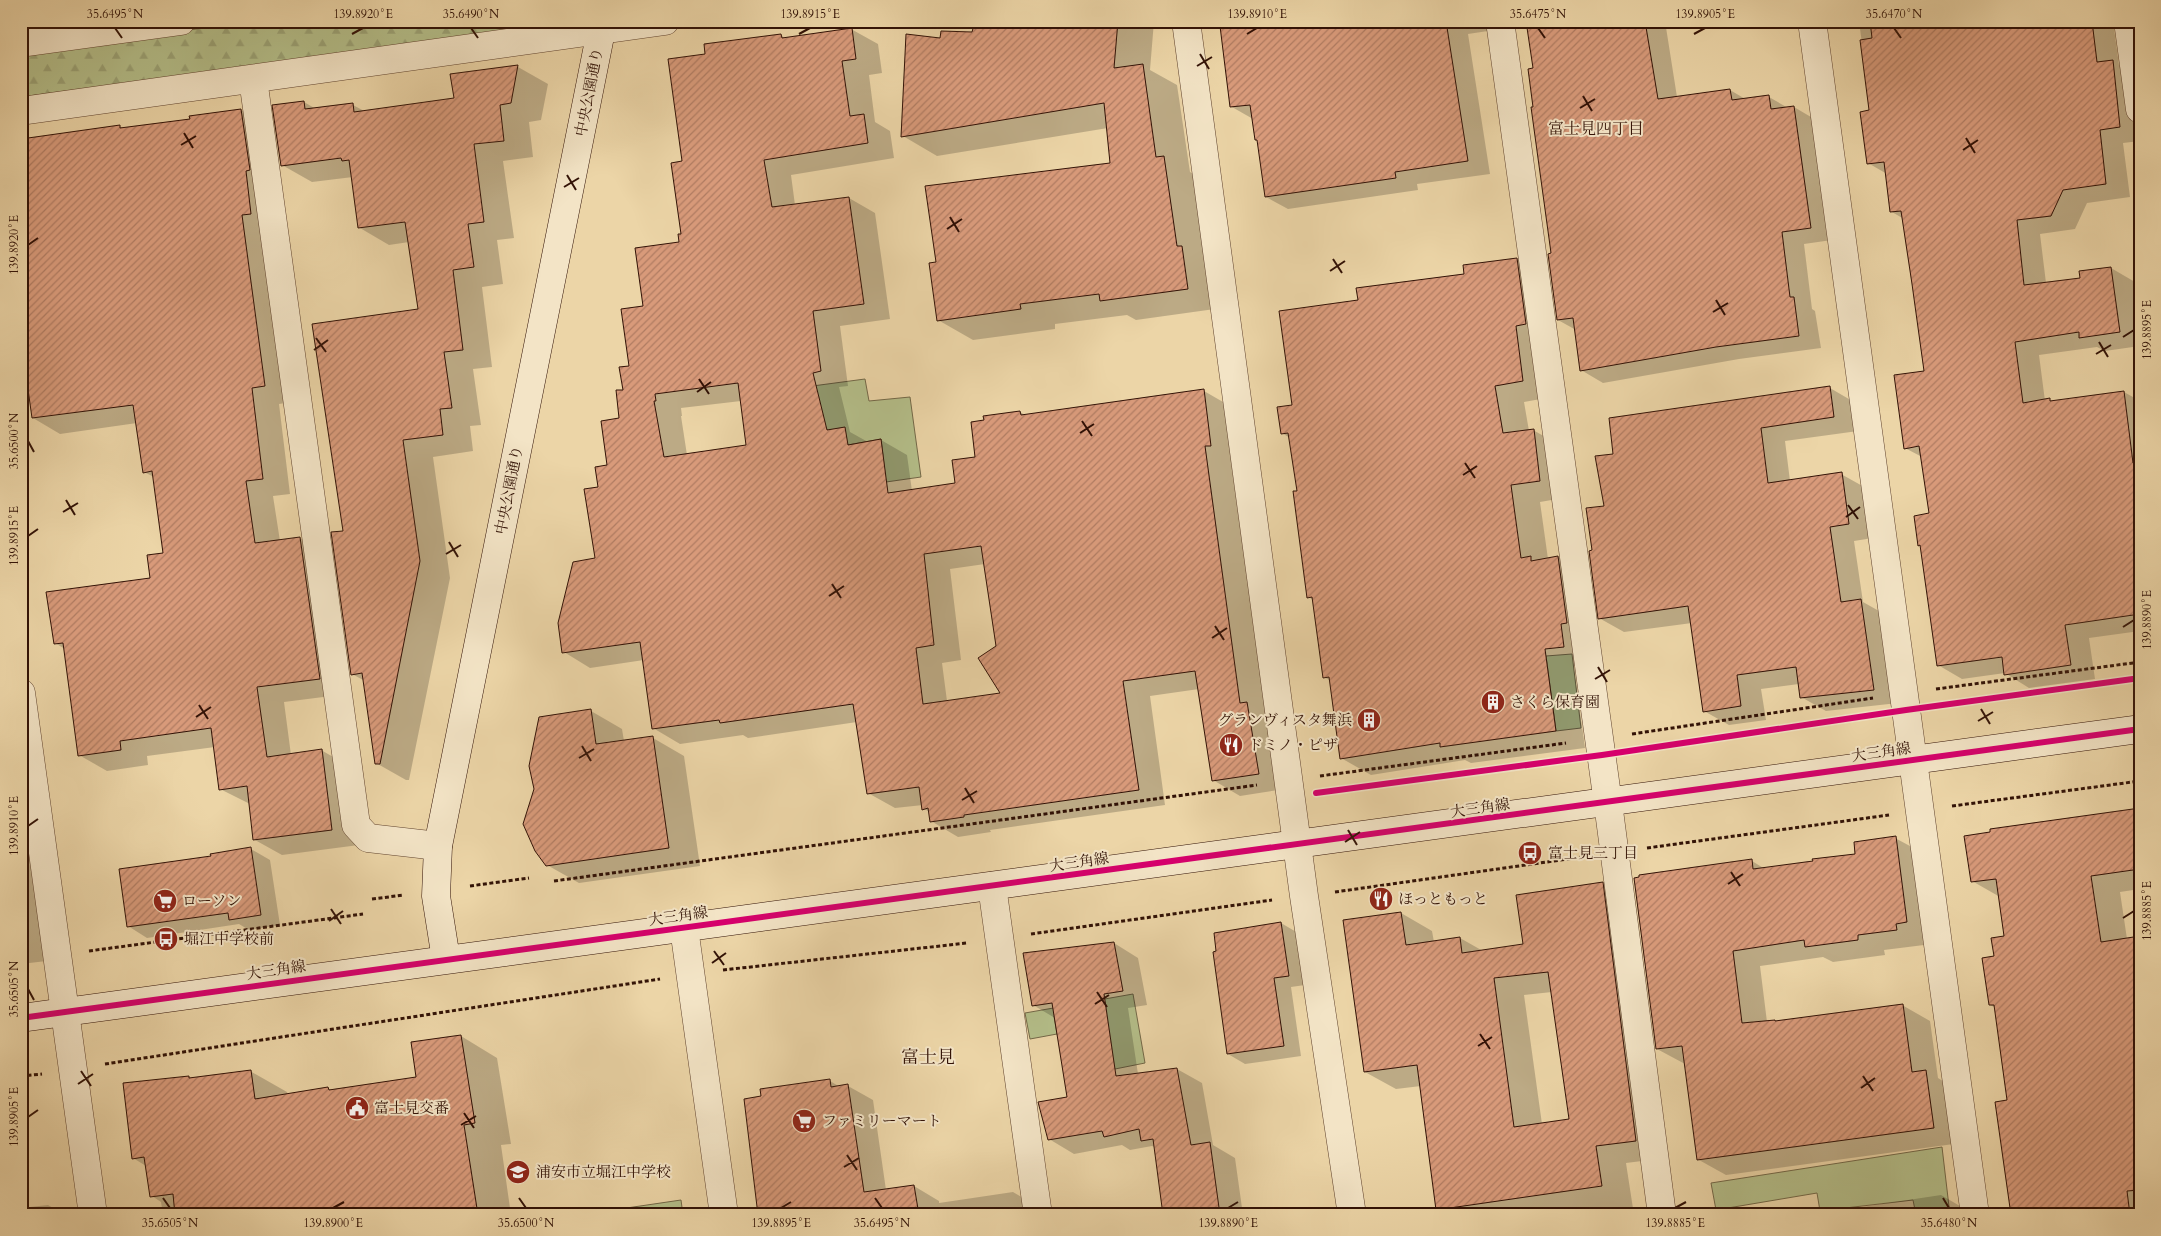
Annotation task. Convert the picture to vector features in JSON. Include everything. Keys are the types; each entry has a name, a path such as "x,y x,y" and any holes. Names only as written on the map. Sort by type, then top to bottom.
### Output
{"street":[{"path":"21,43 181,21"},
{"path":"21,111 253,79 602,26 665,21"},
{"path":"1186,21 1288,781 1352,1215"},
{"path":"1500,21 1608,803 1662,1215"},
{"path":"1812,21 1975,1215"},
{"path":"2128,21 2140,109"},
{"name":"中央公園通り","path":"446,959 436,896 438,846 602,26"},
{"path":"253,79 356,825 368,838 438,846"},
{"path":"21,693 93,1215"},
{"name":"大三角線","path":"21,1018 2140,729"},
{"path":"992,886 1038,1215"},
{"path":"684,928 724,1215"}],"path":[{"path":"554,881 2140,662"},
{"path":"1332,892 2140,781"},
{"path":"21,1076 691,974 1000,939 1280,899"},
{"path":"56,955 363,914"}],"green space":[{"path":"254,21 537,21 536,29 21,97 21,53"},
{"path":"865,379 869,401 910,397 921,477 886,482 881,439 848,445 775,391"},
{"path":"1572,654 1581,728 1556,731 1546,656"},
{"path":"1133,994 1145,1063 1115,1069 1054,1016 1057,1034 1030,1039 1025,1013"},
{"path":"1942,1147 1950,1215 1916,1215 1913,1200 1820,1211 1817,1193 1716,1210 1711,1183"},
{"path":"681,1200 683,1215 579,1215"}],"building":[{"path":"1005,21 1118,21 1114,68 1143,64 1156,157 1164,156 1177,246 1182,246 1188,289 1100,301 1099,294 1020,304 1021,309 937,321 929,263 936,262 925,186 1110,163 1104,103 901,137 906,34 940,38 941,31 972,32 974,25 1003,28"},
{"path":"1258,21 1446,21 1468,161 1395,172 1396,178 1265,197 1250,105 1230,107 1220,26"},
{"path":"1526,21 1645,21 1658,99 1730,89 1732,100 1769,95 1771,109 1794,106 1811,228 1782,232 1790,297 1794,297 1799,336 1716,347 1580,371 1573,318 1557,320 1548,254 1551,253 1531,107 1533,107 1528,69 1533,68"},
{"path":"1870,21 2092,21 2097,62 2113,60 2120,127 2100,130 2106,184 2063,190 2051,216 2017,220 2024,285 2080,278 2079,271 2111,267 2120,332 2079,338 2079,332 2015,342 2023,403 2050,398 2050,401 2124,391 2133,463 2140,462 2140,614 2065,625 2071,665 2004,675 2002,657 1937,666 1920,545 1918,546 1914,516 1929,513 1919,446 1904,449 1894,375 1924,371 1912,284 1901,211 1890,212 1884,162 1867,164 1860,112 1869,110 1860,40 1872,38"},
{"path":"852,28 856,59 842,61 850,116 864,114 868,143 764,160 772,207 849,197 864,304 813,311 821,371 813,373 827,430 845,427 848,445 881,439 888,493 955,483 952,460 975,457 971,422 984,420 983,416 1020,411 1021,415 1204,389 1211,446 1205,446 1240,703 1247,702 1259,774 1212,781 1195,671 1123,681 1139,790 964,815 964,817 930,822 928,808 922,810 919,787 867,794 853,704 720,723 719,720 652,729 640,642 562,653 558,623 573,562 595,558 584,489 598,487 595,467 607,465 601,421 619,418 616,390 623,390 619,367 629,366 621,309 643,306 635,248 679,242 678,234 681,234 671,163 682,161 668,59 705,54 704,44 781,34 782,38","holes":["738,383 746,445 664,457 654,401 656,401 655,394","981,546 996,646 978,658 1000,693 923,704 916,648 934,645 924,554"]},
{"path":"518,65 511,103 500,105 504,141 474,144 484,222 468,224 474,267 453,270 463,350 444,352 452,408 440,409 443,435 403,440 420,561 380,764 375,764 362,673 351,675 331,532 343,531 312,324 418,309 405,222 358,228 349,160 342,161 341,158 281,166 272,105 304,101 305,109 353,103 354,112 454,98 450,74"},
{"path":"241,109 250,170 246,171 251,214 242,215 265,386 252,388 263,479 246,481 255,543 300,537 320,679 257,687 267,757 322,749 332,830 253,840 247,786 219,790 211,728 120,741 121,750 78,756 63,643 54,644 46,592 150,578 147,555 163,553 152,471 143,473 133,405 32,418 21,339 21,139 120,125 120,128 190,119 189,116"},
{"path":"1517,258 1526,324 1516,326 1523,381 1495,386 1503,433 1534,429 1540,481 1511,485 1521,558 1531,556 1531,561 1558,556 1567,623 1561,624 1564,647 1545,649 1556,731 1440,747 1440,743 1340,759 1329,677 1323,678 1312,597 1307,598 1293,491 1297,491 1288,433 1281,434 1277,407 1292,405 1279,311 1358,300 1356,288 1464,274 1463,265"},
{"path":"1830,386 1834,417 1761,428 1768,483 1842,472 1849,524 1830,527 1841,602 1861,599 1874,690 1800,698 1796,667 1737,675 1741,706 1703,712 1688,606 1598,619 1589,551 1592,550 1586,508 1604,506 1595,456 1613,454 1609,418"},
{"path":"591,709 596,744 653,736 669,848 546,866 535,851 523,824 534,789 529,766 539,717"},
{"path":"2140,808 2140,869 2091,876 2101,942 2140,936 2140,1190 2127,1191 2130,1215 2011,1215 1995,1102 2007,1100 1994,1005 1989,1005 1982,958 1994,956 1991,938 2004,936 1996,879 1971,882 1964,836 1990,832 1990,829"},
{"path":"1896,836 1907,922 1896,924 1897,930 1858,935 1858,940 1805,947 1804,940 1733,951 1742,1023 1775,1021 1903,1004 1912,1072 1926,1070 1934,1128 1697,1160 1682,1046 1656,1049 1634,878 1639,877 1639,875 1752,859 1753,869 1813,861 1812,859 1855,854 1854,842"},
{"path":"251,847 261,915 229,920 228,913 127,927 119,869 211,856 210,854"},
{"path":"1603,882 1636,1141 1596,1146 1602,1186 1436,1210 1417,1065 1364,1072 1343,920 1401,912 1406,945 1460,937 1462,953 1523,944 1516,895","holes":["1548,972 1569,1119 1514,1127 1494,978"]},
{"path":"1281,922 1289,976 1274,978 1284,1046 1227,1054 1213,952 1216,951 1214,933"},
{"path":"1114,942 1123,991 1104,994 1116,1076 1177,1068 1191,1145 1210,1142 1220,1215 1163,1215 1153,1139 1141,1141 1139,1129 1104,1137 1102,1131 1048,1140 1038,1102 1067,1097 1052,1003 1032,1006 1023,953"},
{"path":"461,1035 475,1123 464,1125 478,1215 175,1215 173,1194 150,1197 144,1157 132,1159 123,1083 189,1076 189,1078 251,1070 255,1099 328,1087 329,1090 416,1077 411,1042"},
{"path":"830,1079 831,1087 848,1084 864,1192 914,1185 919,1215 758,1215 744,1099 761,1096 760,1089"}],"cycle path":[{"path":"1316,793 1602,755 2140,678"},
{"path":"21,1018 2140,729"}],"place":[{"name":"さくら保育園","path":"1493,702"},
{"name":"グランヴィスタ舞浜","path":"1369,720"},
{"name":"ドミノ・ピザ","path":"1231,745"},
{"name":"富士見三丁目","path":"1530,853"},
{"name":"ほっともっと","path":"1381,899"},
{"name":"ローソン","path":"165,901"},
{"name":"堀江中学校前","path":"166,939"},
{"name":"富士見交番","path":"357,1108"},
{"name":"ファミリーマート","path":"804,1121"},
{"name":"浦安市立堀江中学校","path":"518,1172"}],"district":[{"name":"富士見四丁目","path":"1596,129"},
{"name":"富士見","path":"928,1057"}]}
